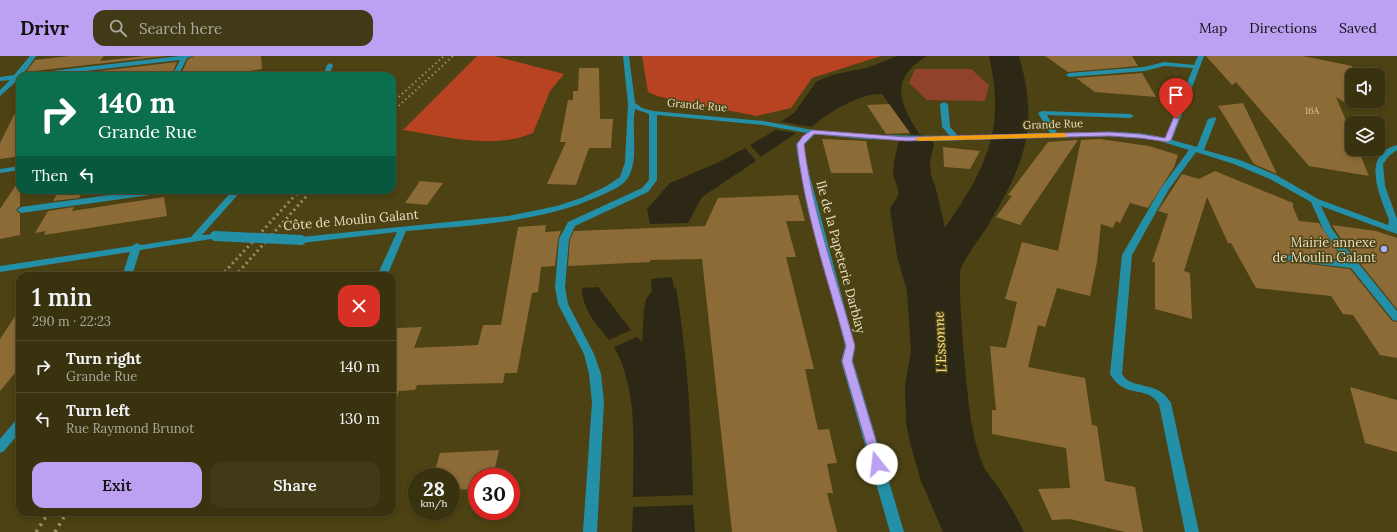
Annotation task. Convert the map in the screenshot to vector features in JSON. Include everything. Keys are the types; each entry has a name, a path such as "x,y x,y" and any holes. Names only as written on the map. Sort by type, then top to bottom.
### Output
{"street":[{"path":"22,72 33,56"},
{"path":"626,56 629,97 632,104"},
{"path":"1168,140 1201,56"},
{"path":"59,72 187,57"},
{"path":"177,72 187,57"},
{"path":"1069,75 1145,69 1150,66 1166,64 1197,66"},
{"path":"327,72 330,65"},
{"path":"0,79 16,77"},
{"path":"0,94 16,79"},
{"name":"Grande Rue","path":"632,104 640,110 653,113 763,123 812,132 906,139 1117,134 1168,140 1237,162 1273,177 1315,201 1394,230"},
{"name":"Côte de Moulin Galant","path":"0,269 137,246 196,238 215,236 301,240 530,214 575,204 599,194 620,182 625,176 629,156 628,128 632,104"},
{"path":"944,104 946,127 956,138"},
{"path":"590,532 598,402 596,374 589,354 563,304 560,287 564,239 571,224 632,197 645,190 653,180 653,113"},
{"path":"1055,136 1042,113 1130,116"},
{"path":"1192,532 1165,403 1159,395 1126,385 1118,380 1116,374 1128,255 1165,188 1197,149 1212,119"},
{"name":"Ile de la Papeterie Darblay","path":"812,132 800,144 803,165 817,224 850,346 847,361 897,532"},
{"path":"1394,230 1393,220 1381,186 1379,164 1386,154 1397,147"},
{"path":"0,171 16,169"},
{"path":"21,210 136,194"},
{"path":"196,238 222,206 234,194"},
{"path":"1315,201 1318,215 1397,318"},
{"path":"384,272 403,229"},
{"path":"129,272 137,246"},
{"path":"1286,258 1356,266"},
{"path":"0,448 16,429"}],"shaded area":[{"path":"477,56 494,56 564,74 550,91 533,133 501,141 485,141 452,138 403,130"},
{"path":"642,56 881,56 812,78 791,108 757,116 674,100 648,92"},
{"path":"898,56 927,56 915,64 907,73 901,91 906,111 919,133 911,134 882,94 864,97 845,104 827,115 812,127 781,122 795,112 816,82 834,75 866,68"},
{"path":"993,56 1015,56 1022,89 1016,92 1023,132 999,131"},
{"path":"915,69 971,69 989,85 985,101 927,100 909,83"},
{"path":"776,130 796,133 761,157 750,145"},
{"path":"911,144 921,144 914,170 917,180 935,216 941,238 937,293 944,424 950,453 959,477 993,532 943,532 921,481 910,443 906,423 905,386 911,352 907,291 897,256 890,209 903,187 896,157 902,149"},
{"path":"745,148 756,161 702,197 688,223 650,224 647,209 670,183 719,162"},
{"path":"672,277 674,288 676,288 686,366 690,417 693,495 633,497 634,439 631,401 628,382 614,347 637,337 642,342 644,309 646,299 652,291 651,279"},
{"path":"598,287 631,330 609,340 599,328 584,303 582,288"},
{"path":"693,505 695,532 632,532 633,507"}],"building":[{"path":"70,56 104,56 100,61 145,56 167,56 26,72 35,60"},
{"path":"194,56 261,56 262,69 242,72 182,72 188,59"},
{"path":"1045,56 1132,56 1138,66 1068,72"},
{"path":"1206,56 1303,56 1352,66 1352,68 1345,68 1345,103 1336,97 1345,118 1345,156 1361,156 1369,176 1309,166 1236,82 1232,85"},
{"path":"177,62 173,72 91,72"},
{"path":"579,68 599,68 600,119 613,119 611,148 589,148 576,185 547,184 566,142 560,142 568,100 573,100 573,91 578,91"},
{"path":"1142,73 1156,97 1095,92 1076,78"},
{"path":"1243,103 1277,174 1254,164 1218,106"},
{"path":"889,104 910,133 886,134 867,105"},
{"path":"16,111 16,157 0,159 0,143"},
{"path":"822,139 866,141 873,173 831,173"},
{"path":"1100,139 1149,146 1178,155 1174,167 1148,208 1130,203 1120,223 1116,221 1113,228 1101,224 1097,262 1090,296 1057,288 1045,327 1038,325 1028,367 1085,378 1092,425 1097,426 1105,481 1135,487 1143,532 1125,532 1070,519 1052,520 1038,489 1070,488 1066,448 992,434 992,410 996,410 990,346 1006,348 1017,302 1005,299 1022,242 1058,251 1081,140"},
{"path":"1078,140 1020,225 996,217 1012,196 1008,195 1048,142"},
{"path":"943,147 980,151 970,169 944,167"},
{"path":"1215,171 1293,203 1293,207 1299,221 1319,223 1343,260 1286,254 1280,257 1280,259 1283,261 1350,269 1392,321 1397,322 1397,358 1380,355 1353,315 1343,314 1331,296 1256,288 1231,243 1228,243 1207,197 1184,271 1190,273 1192,319 1155,309 1155,262 1152,262 1168,214 1158,211 1182,174 1199,179"},
{"path":"420,181 443,183 427,205 405,203"},
{"path":"16,185 16,194 20,194 20,206 16,210 20,214 20,235 0,239 0,209"},
{"path":"57,194 81,194 79,198 53,201"},
{"path":"798,195 805,221 786,221 796,257 786,257 814,369 805,369 818,430 829,429 837,463 827,464 833,493 827,493 837,532 732,532 702,259 650,260 650,262 568,266 570,239 574,231 705,226 718,198"},
{"path":"164,197 167,216 44,235 46,231 35,233 48,211 74,207 72,211"},
{"path":"546,225 545,232 561,231 558,239 555,266 541,267 538,292 532,293 517,373 505,373 503,383 417,385 415,390 399,391 396,400 397,328 422,327 414,348 478,345 483,325 501,325 518,227"},
{"path":"1332,225 1376,231 1397,238 1397,309 1343,242"},
{"path":"16,315 16,372 0,391 0,339"},
{"path":"1350,387 1397,400 1397,452 1365,443"},
{"path":"499,450 495,468 468,468 468,489 460,490 460,468 436,468 440,453"}],"waterway":[{"path":"938,269 960,237 993,182 1008,144 1012,126 1013,108 1010,82 1004,56"},
{"name":"L'Essonne","path":"916,144 912,162 912,175 917,189 923,224 938,269"},
{"name":"L'Essonne","path":"938,269 937,293 944,424 950,453 958,477 993,532"}],"railway":[{"path":"396,99 444,56"},
{"path":"396,108 453,56"},
{"path":"225,272 296,194"},
{"path":"239,272 308,194"},
{"path":"36,532 46,516"},
{"path":"55,532 65,516"}],"slow traffic":[{"path":"919,139 1064,135"}],"place":[{"name":"Mairie annexe de Moulin Galant","path":"1384,249"}],"route":[{"path":"877,464 847,361 850,346 817,224 803,165 800,144 806,137 812,132 906,139 996,138 1109,134 1168,140 1176,119"}]}
